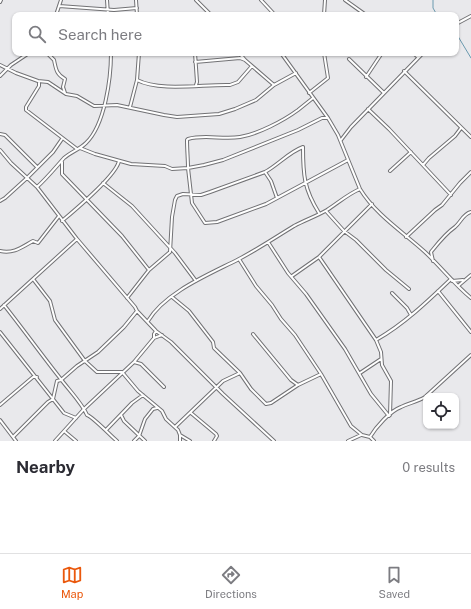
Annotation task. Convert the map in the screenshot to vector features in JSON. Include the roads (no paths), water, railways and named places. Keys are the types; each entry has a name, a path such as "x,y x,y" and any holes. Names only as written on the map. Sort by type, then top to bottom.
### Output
{"street":[{"path":"57,12 61,0"},
{"path":"107,0 108,9"},
{"path":"136,0 137,12"},
{"path":"196,0 208,12"},
{"path":"262,0 272,12"},
{"path":"324,12 325,0"},
{"path":"345,0 362,12"},
{"path":"59,6 114,10 137,8"},
{"path":"459,22 471,16"},
{"path":"0,76 8,68 25,56"},
{"path":"50,56 54,60 58,75 65,79 63,87 66,94"},
{"path":"37,187 62,161 87,142 92,135 97,126 106,99 111,67 111,56"},
{"path":"130,107 137,80 139,56"},
{"path":"195,56 196,85"},
{"path":"242,56 274,85"},
{"path":"283,56 328,118 341,140 360,189 392,225 433,261 471,298"},
{"path":"310,93 328,78 324,56"},
{"path":"366,77 380,56"},
{"path":"341,140 368,109 418,57"},
{"path":"195,62 240,58 245,60"},
{"path":"349,59 384,93"},
{"path":"0,65 15,73 39,81 48,82 66,94 77,96 94,106 117,105 177,117 227,112 256,100 274,85 296,73"},
{"path":"137,80 163,87 235,83 238,82 252,66"},
{"path":"404,71 471,137"},
{"path":"39,81 40,84 26,107 26,110 62,138 78,148 119,161 165,166 172,169 196,167 223,160 298,130 322,118 328,118"},
{"path":"313,98 298,110 261,131 232,138 188,139 188,168 193,205 202,220 207,223 217,222 247,212 277,198 304,182 348,160"},
{"path":"368,109 451,195"},
{"path":"423,165 455,136 461,128"},
{"path":"0,134 5,135 38,168"},
{"path":"0,201 38,168 53,152 62,138"},
{"path":"127,298 149,270 170,252 175,200 178,196 183,194 201,194 265,172 294,151 303,147 304,182 310,198 319,213"},
{"path":"0,150 11,163 37,187 62,221 137,311 156,331 171,342 216,387 274,441"},
{"path":"390,170 411,152"},
{"path":"62,161 62,174 122,236 149,270"},
{"path":"62,221 103,184 116,169 119,161"},
{"path":"265,172 271,181 277,198"},
{"path":"406,237 435,210 440,208 471,172"},
{"path":"103,184 132,206 171,248 196,281"},
{"path":"148,321 153,312 196,281 239,259 319,213 326,211 360,189"},
{"path":"292,276 319,257 372,204"},
{"path":"326,211 344,231 356,240 386,270 409,289"},
{"path":"433,261 431,252 442,237 471,212"},
{"path":"0,251 21,249 33,241 38,243 59,216"},
{"path":"0,309 77,239"},
{"path":"268,242 306,294 360,373 372,394 389,416"},
{"path":"319,257 376,340 381,352 382,365 391,384 389,416"},
{"path":"239,259 256,286 295,335 321,374 351,426 362,435 370,437 374,441"},
{"path":"458,286 471,275"},
{"path":"33,279 50,301 55,320 85,361 97,372 122,372"},
{"path":"376,340 411,315 451,280 464,280"},
{"path":"438,291 471,332"},
{"path":"392,293 407,308 411,315"},
{"path":"172,297 189,311 213,342 214,348 240,373 251,389 266,404 271,403 298,385 321,374"},
{"path":"4,305 84,409 87,415 91,416 117,441"},
{"path":"13,437 48,402 53,399 56,382 61,380 98,352 124,327 137,311"},
{"path":"55,441 84,409 134,362 154,338 156,331"},
{"path":"0,332 66,414 76,418"},
{"path":"253,334 291,380 298,385"},
{"path":"154,338 162,335"},
{"path":"370,437 378,426 389,416 402,406 420,400 471,355"},
{"path":"360,373 381,359"},
{"path":"134,362 141,364 164,387"},
{"path":"122,372 143,395 162,411 166,419 175,427 180,435 190,441"},
{"path":"175,427 222,381 240,373"},
{"path":"0,405 33,377 37,377"},
{"path":"105,430 132,403 143,395"},
{"path":"134,441 139,436 145,419 153,409 157,408"},
{"path":"191,413 216,434 217,436 214,441"},
{"path":"120,415 144,441"},
{"path":"0,420 16,441"},
{"path":"64,431 76,441"},
{"path":"180,435 180,441"},
{"path":"348,441 362,435"}],"waterway":[{"path":"433,0 433,8 435,12"},
{"path":"459,38 471,58"}]}
